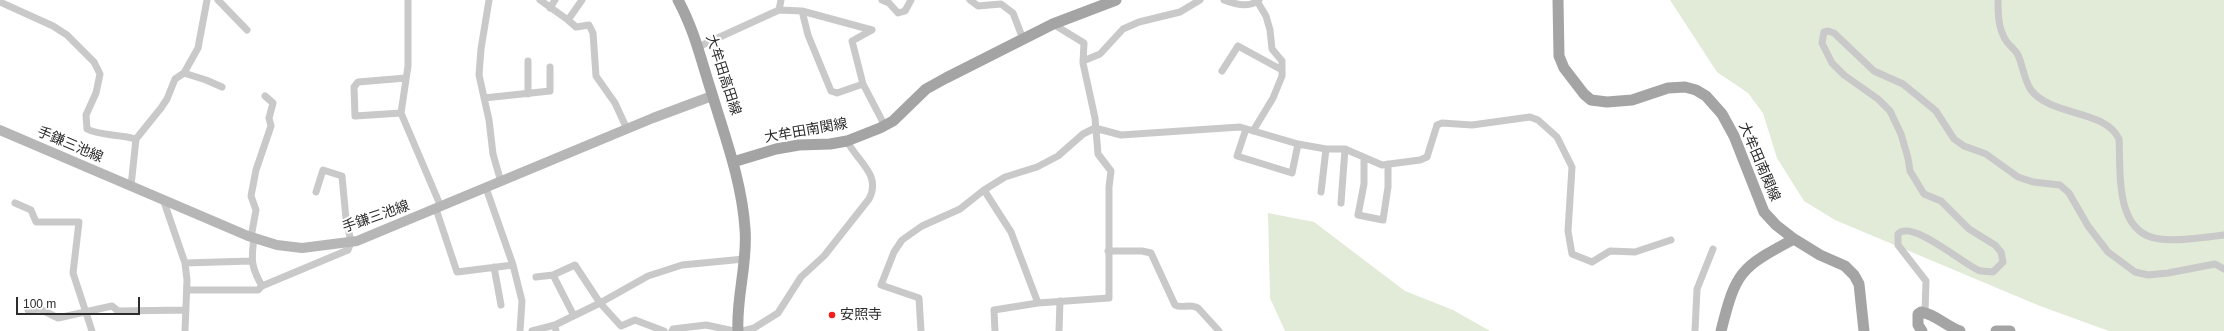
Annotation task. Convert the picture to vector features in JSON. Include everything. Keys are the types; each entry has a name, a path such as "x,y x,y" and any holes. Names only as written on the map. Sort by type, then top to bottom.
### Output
{"main road":[{"name":"大牟田高田線","path":"678,0 689,20 712,96 724,128 733,162"},
{"name":"大牟田南関線","path":"1558,0 1559,56 1564,68 1584,94 1591,100 1607,102 1632,100 1668,88 1684,87 1696,90 1706,96 1722,114 1734,136 1764,212 1776,225 1794,240 1820,255 1845,266 1854,275 1859,284 1864,331"},
{"name":"大牟田南関線","path":"733,162 791,146 847,141 885,126 893,121 926,89 1054,24 1109,1"},
{"name":"手鎌三池線","path":"2,134 131,186 164,202 253,238 302,248 351,242 712,96"},
{"path":"733,162 745,229 744,258 737,316 738,331"},
{"path":"1721,331 1730,294 1737,279 1747,267 1760,257 1794,240"},
{"path":"1922,331 1918,324 1918,314 1925,312 1960,331"},
{"path":"1996,331 2010,331"}],"street":[{"path":"131,186 136,139 167,99 175,79 184,73 198,48 207,0"},
{"path":"218,0 247,30"},
{"path":"408,0 406,78 401,113 438,208 457,272 513,265"},
{"path":"489,0 480,55 479,75 493,154 501,182"},
{"path":"540,0 576,27 589,25 593,33 596,76 615,103 628,129"},
{"path":"550,8 555,0"},
{"path":"568,20 582,0"},
{"path":"779,10 781,0"},
{"path":"882,0 889,3 898,13 905,11 911,0"},
{"path":"970,0 978,6 1001,4 1013,13 1023,39"},
{"path":"1083,61 1100,54 1123,29 1139,22 1180,12 1200,0"},
{"path":"1224,0 1235,4 1247,4 1258,0 1266,16 1270,30 1272,49 1282,61 1279,84 1273,98 1249,130 1237,156 1292,173 1298,144"},
{"path":"1998,0 1998,20 2005,38 2018,54 2031,89 2043,101 2105,124 2115,131 2119,139 2122,202 2128,218 2138,229 2160,240 2224,236"},
{"path":"0,2 52,26 67,35 94,62 100,74 96,93 86,115 87,128 94,133 122,135 136,139"},
{"path":"698,47 779,10 802,11 872,30 852,41 862,84 885,126"},
{"path":"802,11 808,35 831,91 838,93 862,84"},
{"path":"995,331 994,310 1060,301 1109,298 1109,187 1111,171 1098,154 1083,61 1084,43 1054,24"},
{"path":"1925,312 1926,281 1898,245 1898,234 1901,231 1908,229 1921,234 1980,271 1993,272 2002,262 2001,252 1995,245 1969,229 1941,201 1924,194 1910,171 1901,134 1890,112 1878,99 1844,75 1832,63 1822,43 1824,32 1828,31 1834,33 1874,71 1903,84 1936,111 1954,139 1964,146 1986,154 2018,177 2033,182 2060,185 2069,193 2088,226 2108,252 2135,272 2148,275 2168,273 2215,264 2224,269"},
{"path":"1222,71 1238,46 1282,70"},
{"path":"528,61 528,94"},
{"path":"484,98 550,91 550,67"},
{"path":"184,73 222,87"},
{"path":"401,113 355,116 354,87 358,82 406,78"},
{"path":"262,286 254,272 251,261 256,210 251,196 256,170 271,126 269,118 274,103 265,96"},
{"path":"921,331 919,298 881,285 894,252 902,240 922,226 960,209 984,190 1004,177 1037,167 1058,156 1083,134 1095,128 1121,135 1240,127 1298,144 1326,149 1345,149 1382,165 1420,160 1427,157 1437,125 1442,122 1472,125 1530,117 1538,120 1557,137 1572,167 1568,231 1572,254 1592,262 1610,251 1635,252 1671,240"},
{"path":"743,331 754,328 778,313 801,277 824,256 874,191 873,178 866,165 853,152 847,141"},
{"path":"1321,192 1326,149"},
{"path":"1341,203 1345,149"},
{"path":"1364,158 1364,184 1358,215 1383,220 1388,187 1388,164"},
{"path":"187,290 258,290 262,286 348,250 351,242 346,219 342,176 323,170 316,192"},
{"path":"486,188 513,265 522,301 520,331"},
{"path":"984,190 1011,232 1038,304"},
{"path":"164,202 185,263 187,290 185,331"},
{"path":"15,203 31,210 36,222 79,222 73,273 92,331"},
{"path":"1695,331 1697,289 1713,249"},
{"path":"1108,251 1142,251 1151,254 1175,305 1179,307 1194,305 1219,331"},
{"path":"532,331 555,328 574,316 648,276 682,265 744,258"},
{"path":"185,263 251,261"},
{"path":"536,277 552,275 576,265 600,303 621,326 635,320 664,331 706,325 734,331"},
{"path":"494,267 501,305"},
{"path":"552,275 574,316"},
{"path":"1058,331 1060,301"},
{"path":"28,310 40,309 49,315 58,318 112,306 118,310 186,310"}],"green space":[{"path":"1670,0 2224,0 2224,331 2109,331 2040,306 1835,220 1804,201 1777,158 1763,113 1748,93 1717,72"},
{"path":"1268,213 1314,222 1405,291 1453,310 1490,331 1285,331 1270,298"}],"place":[{"name":"安照寺","path":"832,315"}]}
